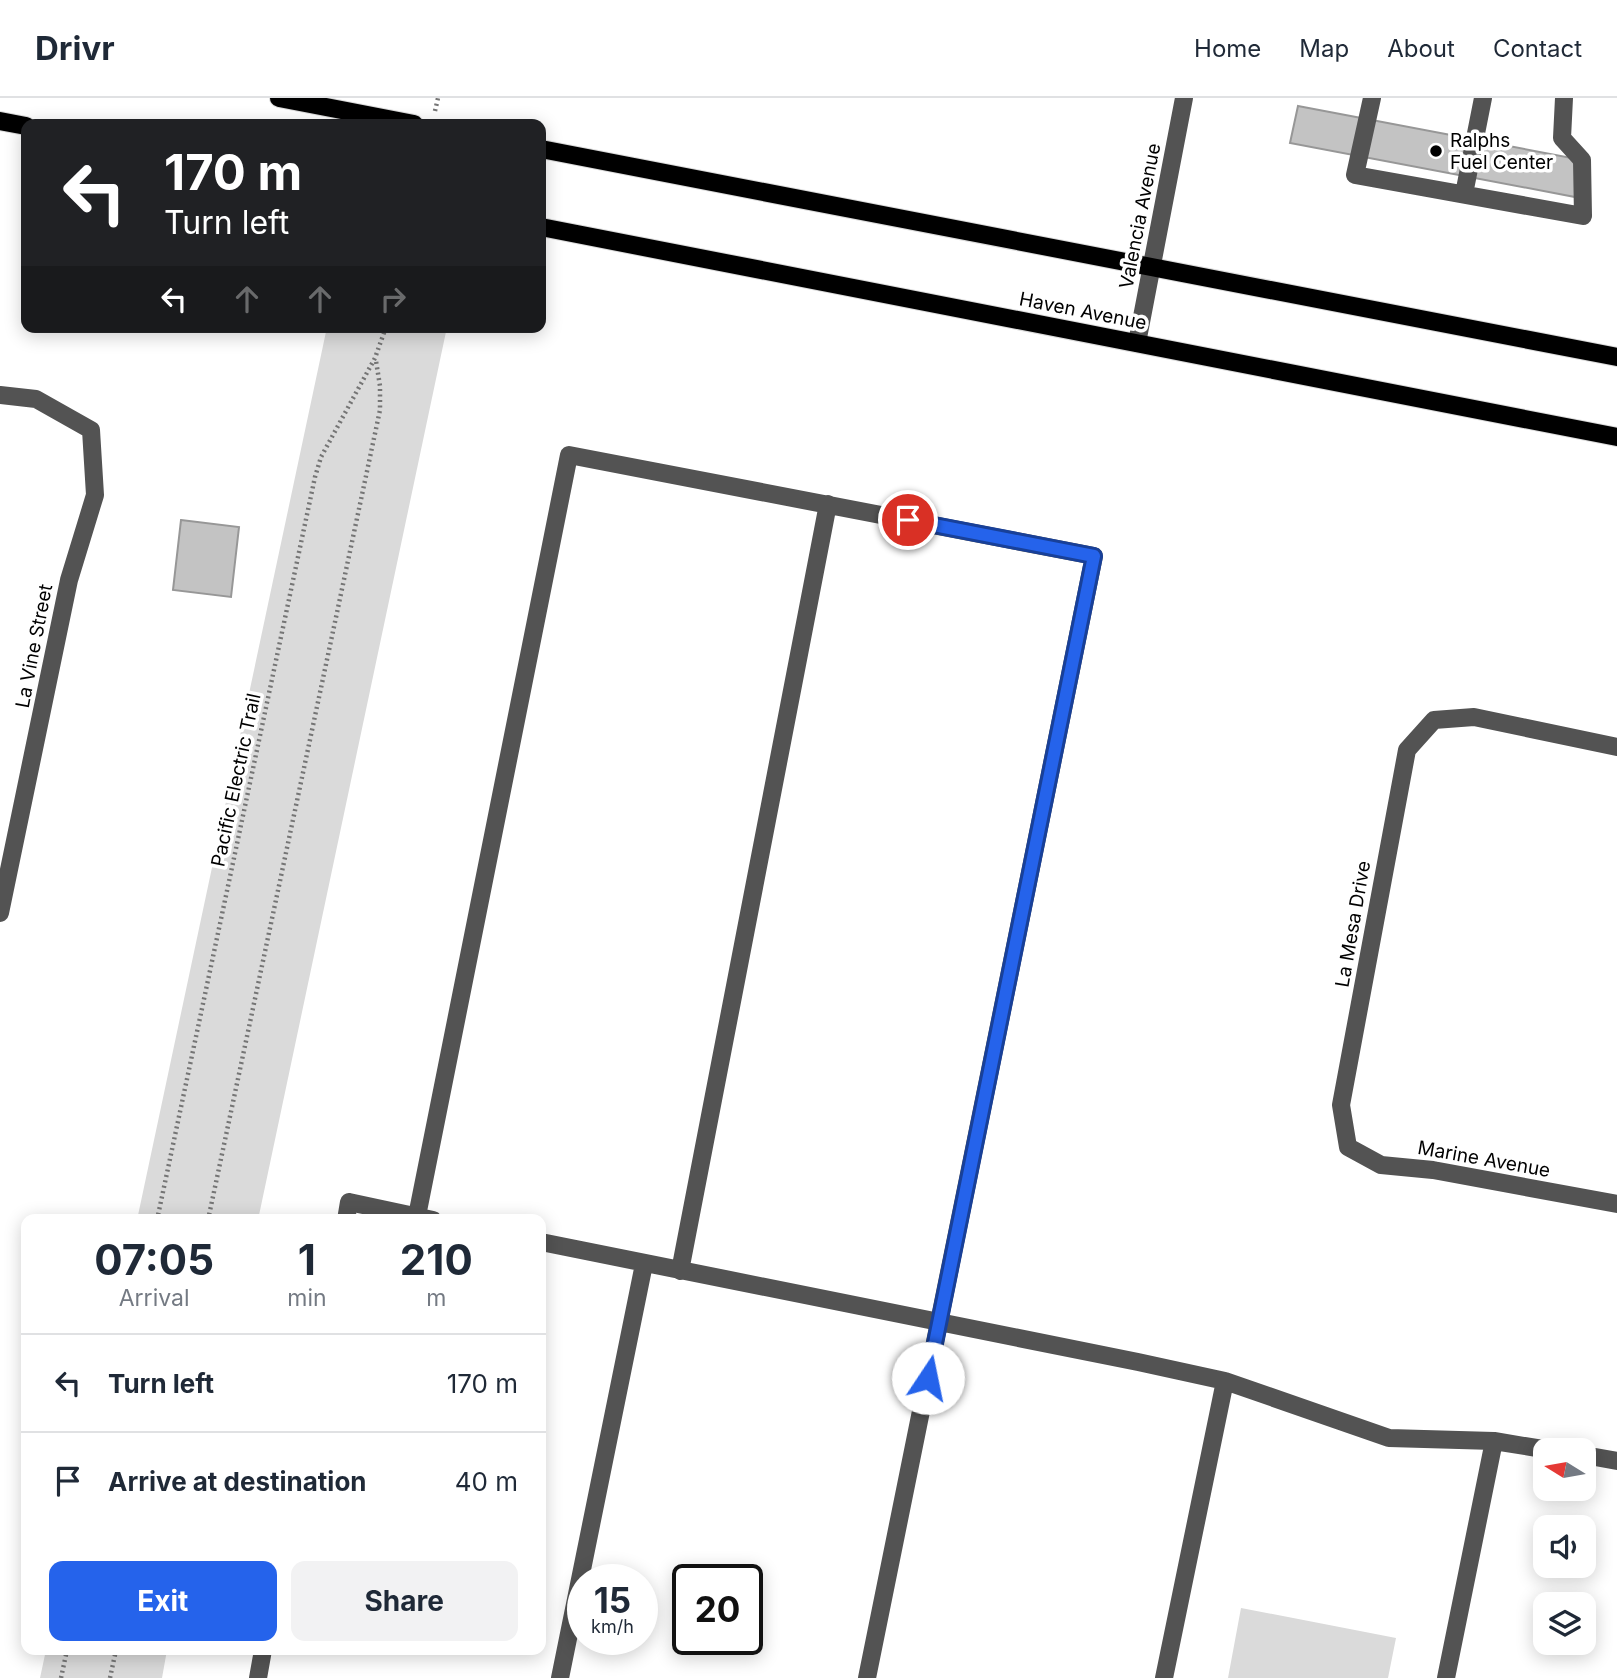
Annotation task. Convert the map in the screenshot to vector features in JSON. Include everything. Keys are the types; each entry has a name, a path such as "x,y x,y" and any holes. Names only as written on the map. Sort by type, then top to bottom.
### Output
{"main road":[{"path":"279,98 388,119"},
{"path":"0,121 21,125"},
{"path":"546,150 1617,357"},
{"name":"Haven Avenue","path":"546,227 1617,437"}],"street":[{"name":"Valencia Avenue","path":"1137,343 1184,98"},
{"path":"1372,98 1355,175 1583,216 1582,160 1562,138 1564,98"},
{"path":"1464,194 1483,98"},
{"name":"La Vine Street","path":"0,395 36,399 91,430 95,495 69,580 0,913"},
{"path":"426,1214 569,455 1094,556 867,1678"},
{"path":"680,1271 828,504"},
{"name":"La Mesa Drive","path":"1348,1147 1341,1105 1407,750 1434,720 1474,717 1617,747"},
{"path":"0,822 19,826"},
{"name":"Marine Avenue","path":"1348,1147 1381,1165 1433,1170 1617,1204"},
{"path":"347,1214 349,1202 406,1214"},
{"path":"546,1243 1224,1381 1389,1437 1494,1441 1533,1447"},
{"path":"560,1678 644,1264"},
{"path":"1164,1678 1224,1381"},
{"path":"1446,1678 1494,1441"},
{"path":"1596,1457 1617,1461"},
{"path":"258,1678 262,1655"}],"path":[{"name":"Pacific Electric Trail","path":"158,1214 314,477 321,457 375,358 384,333"},
{"name":"Pacific Electric Trail","path":"209,1214 380,410 380,386 375,358"},
{"path":"61,1678 66,1655"},
{"path":"110,1678 115,1655"}],"shaded area":[{"path":"326,333 446,333 259,1214 138,1214"},
{"path":"1241,1608 1396,1638 1388,1678 1228,1678"},
{"path":"45,1655 166,1655 162,1678 40,1678"}],"building":[{"name":"Ralphs Fuel Center","path":"1298,106 1582,160 1575,197 1290,143"},
{"path":"181,520 239,527 231,597 173,590"}],"place":[{"name":"Ralphs Fuel Center","path":"1436,151"}],"route":[{"path":"908,520 1094,556 928,1378"}]}
